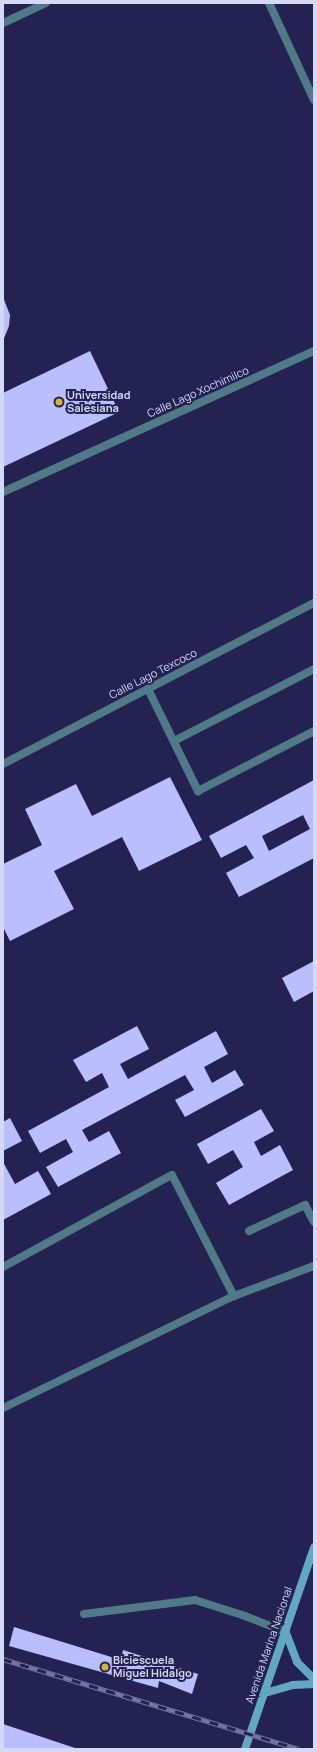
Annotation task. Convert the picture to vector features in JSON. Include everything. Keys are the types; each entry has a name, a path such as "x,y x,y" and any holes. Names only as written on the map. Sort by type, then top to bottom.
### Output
{"main road":[{"name":"Avenida Marina Nacional","path":"246,1749 314,1548"},
{"path":"286,1632 297,1662 314,1679"},
{"path":"265,1694 293,1685 314,1684"}],"street":[{"path":"3,23 46,3"},
{"path":"269,3 314,100"},
{"name":"Calle Lago Xochimilco","path":"3,492 314,351"},
{"name":"Calle Lago Texcoco","path":"3,764 314,603"},
{"path":"174,741 314,669"},
{"path":"148,689 198,791 314,732"},
{"path":"3,1267 172,1175 234,1296"},
{"path":"249,1231 305,1205 314,1222"},
{"path":"3,1408 234,1296 314,1266"},
{"path":"84,1614 195,1600 245,1616 286,1632"}],"building":[{"path":"3,297 10,315 9,326 3,341"},
{"name":"Universidad Salesiana","path":"90,351 119,412 3,467 3,393"},
{"path":"170,777 202,840 139,871 122,837 54,871 74,909 10,941 3,927 3,864 42,845 25,809 76,784 92,816"},
{"path":"314,780 314,858 239,897 226,873 254,858 246,845 221,858 209,836","holes":["303,815 310,829 269,851 262,836"]},
{"path":"314,961 314,991 294,1002 282,978"},
{"path":"137,1026 149,1049 120,1064 128,1079 216,1031 228,1054 204,1067 212,1083 235,1070 244,1085 185,1117 175,1100 194,1090 185,1075 82,1130 89,1142 109,1131 121,1153 58,1187 46,1167 73,1152 66,1139 40,1153 28,1131 109,1087 102,1073 86,1082 73,1060"},
{"path":"261,1109 274,1131 254,1142 261,1156 280,1145 293,1170 229,1205 216,1183 243,1167 233,1150 208,1164 197,1144"},
{"path":"10,1118 22,1141 3,1151 3,1122"},
{"path":"3,1162 15,1184 38,1171 51,1194 3,1220"},
{"path":"14,1627 121,1660 123,1650 198,1674 192,1694 159,1681 158,1688 9,1646"},
{"path":"3,1724 78,1749 3,1749"}],"railway":[{"path":"3,1659 299,1749"}],"place":[{"name":"Universidad Salesiana","path":"59,402"},
{"name":"Biciescuela Miguel Hidalgo","path":"105,1667"}]}
